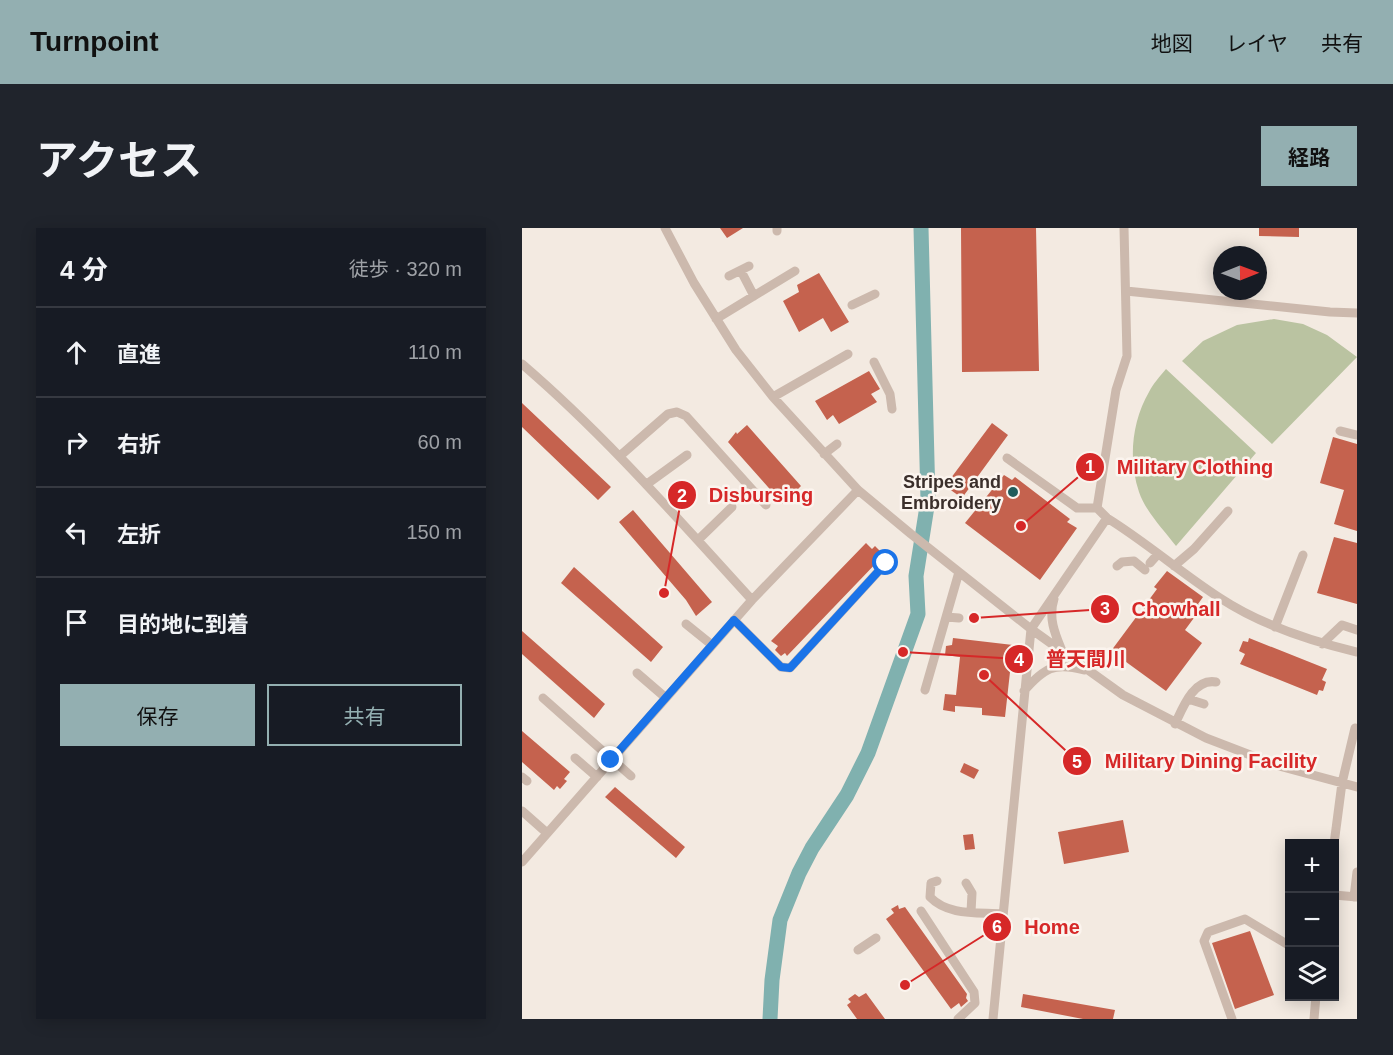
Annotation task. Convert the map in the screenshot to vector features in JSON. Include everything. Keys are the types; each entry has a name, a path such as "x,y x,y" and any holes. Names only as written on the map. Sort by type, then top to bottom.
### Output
{"lane":[{"path":"1097,508 1116,390 1127,356 1124,228"},
{"path":"670,230 694,283 736,351 773,397 858,490 911,534 1030,629 1123,694 1175,724 1280,766 1357,787"},
{"path":"729,276 745,269 754,296"},
{"path":"716,319 795,271"},
{"path":"1126,291 1357,313"},
{"path":"852,305 875,294"},
{"path":"773,397 848,354"},
{"path":"874,362 890,393 892,410"},
{"path":"522,364 566,401 621,455 752,600"},
{"path":"621,455 668,414 682,413 766,505"},
{"path":"1340,431 1357,435"},
{"path":"824,454 837,444"},
{"path":"647,483 687,455"},
{"path":"1007,458 1077,508 1097,508 1107,518 1222,599 1275,627 1322,644 1357,652"},
{"path":"522,862 752,600 858,490"},
{"path":"698,540 732,507"},
{"path":"1174,566 1194,549 1228,511"},
{"path":"993,1019 1030,629 1107,518"},
{"path":"1117,566 1122,562 1134,561 1148,566 1158,554"},
{"path":"1275,627 1304,555"},
{"path":"734,620 781,667 790,668 886,563"},
{"path":"925,690 959,572"},
{"path":"1057,591 1051,615 1054,632 1062,651"},
{"path":"946,617 959,618"},
{"path":"686,624 712,645"},
{"path":"1322,644 1341,625 1357,630"},
{"path":"1024,691 1037,676 1055,666 1068,666 1092,672"},
{"path":"637,673 666,698"},
{"path":"1175,724 1188,699 1201,684 1216,682"},
{"path":"543,698 631,776"},
{"path":"1188,699 1204,704"},
{"path":"1335,839 1342,783 1355,729"},
{"path":"575,758 597,777"},
{"path":"522,811 547,833"},
{"path":"1339,895 1356,897 1357,872"},
{"path":"937,881 931,883 930,897 951,910 1003,914"},
{"path":"966,883 972,893 971,912"},
{"path":"921,911 974,992 975,1004 958,1019"},
{"path":"1232,1019 1204,941 1208,932 1245,919 1285,943"},
{"path":"858,950 876,938"},
{"path":"1314,1019 1316,1001"}],"green space":[{"path":"1274,319 1303,324 1327,335 1357,357 1272,444 1182,361 1203,341 1237,325"},
{"path":"1166,369 1256,453 1176,546 1142,499 1136,480 1133,454 1135,428 1143,403"}],"building":[{"path":"720,228 743,228 727,238"},
{"path":"961,228 1036,228 1039,371 962,372"},
{"path":"1259,228 1299,228 1299,237 1259,236"},
{"path":"819,273 849,322 831,332 823,318 799,332 783,301 799,292 797,285"},
{"path":"869,371 880,389 871,394 877,402 839,424 833,415 827,420 815,401"},
{"path":"522,403 611,487 598,500 522,427"},
{"path":"992,423 1008,435 962,498 945,486"},
{"path":"747,425 801,486 783,504 728,442 736,432 737,434"},
{"path":"1333,437 1357,444 1357,531 1334,524 1344,490 1320,483"},
{"path":"1004,475 1012,480 1015,477 1070,519 1067,522 1077,528 1040,580 965,523"},
{"path":"633,510 712,602 696,616 686,600 619,522"},
{"path":"1334,537 1357,543 1357,604 1317,593"},
{"path":"866,543 872,549 875,546 881,552 878,555 881,558 787,656 785,653 781,656 775,650 778,646 771,641"},
{"path":"574,567 663,647 651,662 561,583"},
{"path":"1167,571 1203,597 1198,604 1202,607 1185,630 1202,643 1166,691 1111,651 1157,589 1154,587"},
{"path":"522,631 605,704 594,718 522,654"},
{"path":"953,638 1013,645 1005,717 982,715 982,708 955,706 955,712 943,710 945,694 956,695 960,657 945,655 946,646 952,645"},
{"path":"1249,638 1327,669 1322,680 1326,682 1323,691 1319,690 1317,695 1240,664 1245,654 1239,651 1243,641 1248,642"},
{"path":"522,731 570,772 564,779 567,781 560,789 557,786 554,790 522,762"},
{"path":"964,763 979,770 974,779 960,772"},
{"path":"615,787 685,847 676,858 605,797"},
{"path":"1123,820 1129,852 1064,864 1058,832"},
{"path":"973,834 975,849 965,850 963,835"},
{"path":"898,905 899,909 905,907 967,994 968,1001 961,1007 959,1003 951,1009 886,919 894,913 891,909"},
{"path":"1250,931 1274,995 1235,1009 1212,943"},
{"path":"866,993 885,1019 857,1019 847,1005 851,1002 848,999 855,994 859,997"},
{"path":"1023,994 1115,1010 1113,1019 1083,1019 1021,1007"}],"waterway":[{"path":"770,1019 772,980 780,920 812,848 847,795 868,753 918,614 916,576 928,500 921,228"}],"place":[{"name":"Stripes and Embroidery","path":"1013,492"},
{"name":"Military Clothing","path":"1021,526"},
{"name":"Disbursing","path":"664,593"},
{"name":"Chowhall","path":"974,618"},
{"name":"普天間川","path":"903,652"},
{"name":"Military Dining Facility","path":"984,675"},
{"name":"Home","path":"905,985"}],"route":[{"path":"611,760 734,620 781,667 790,668 886,563"}]}
